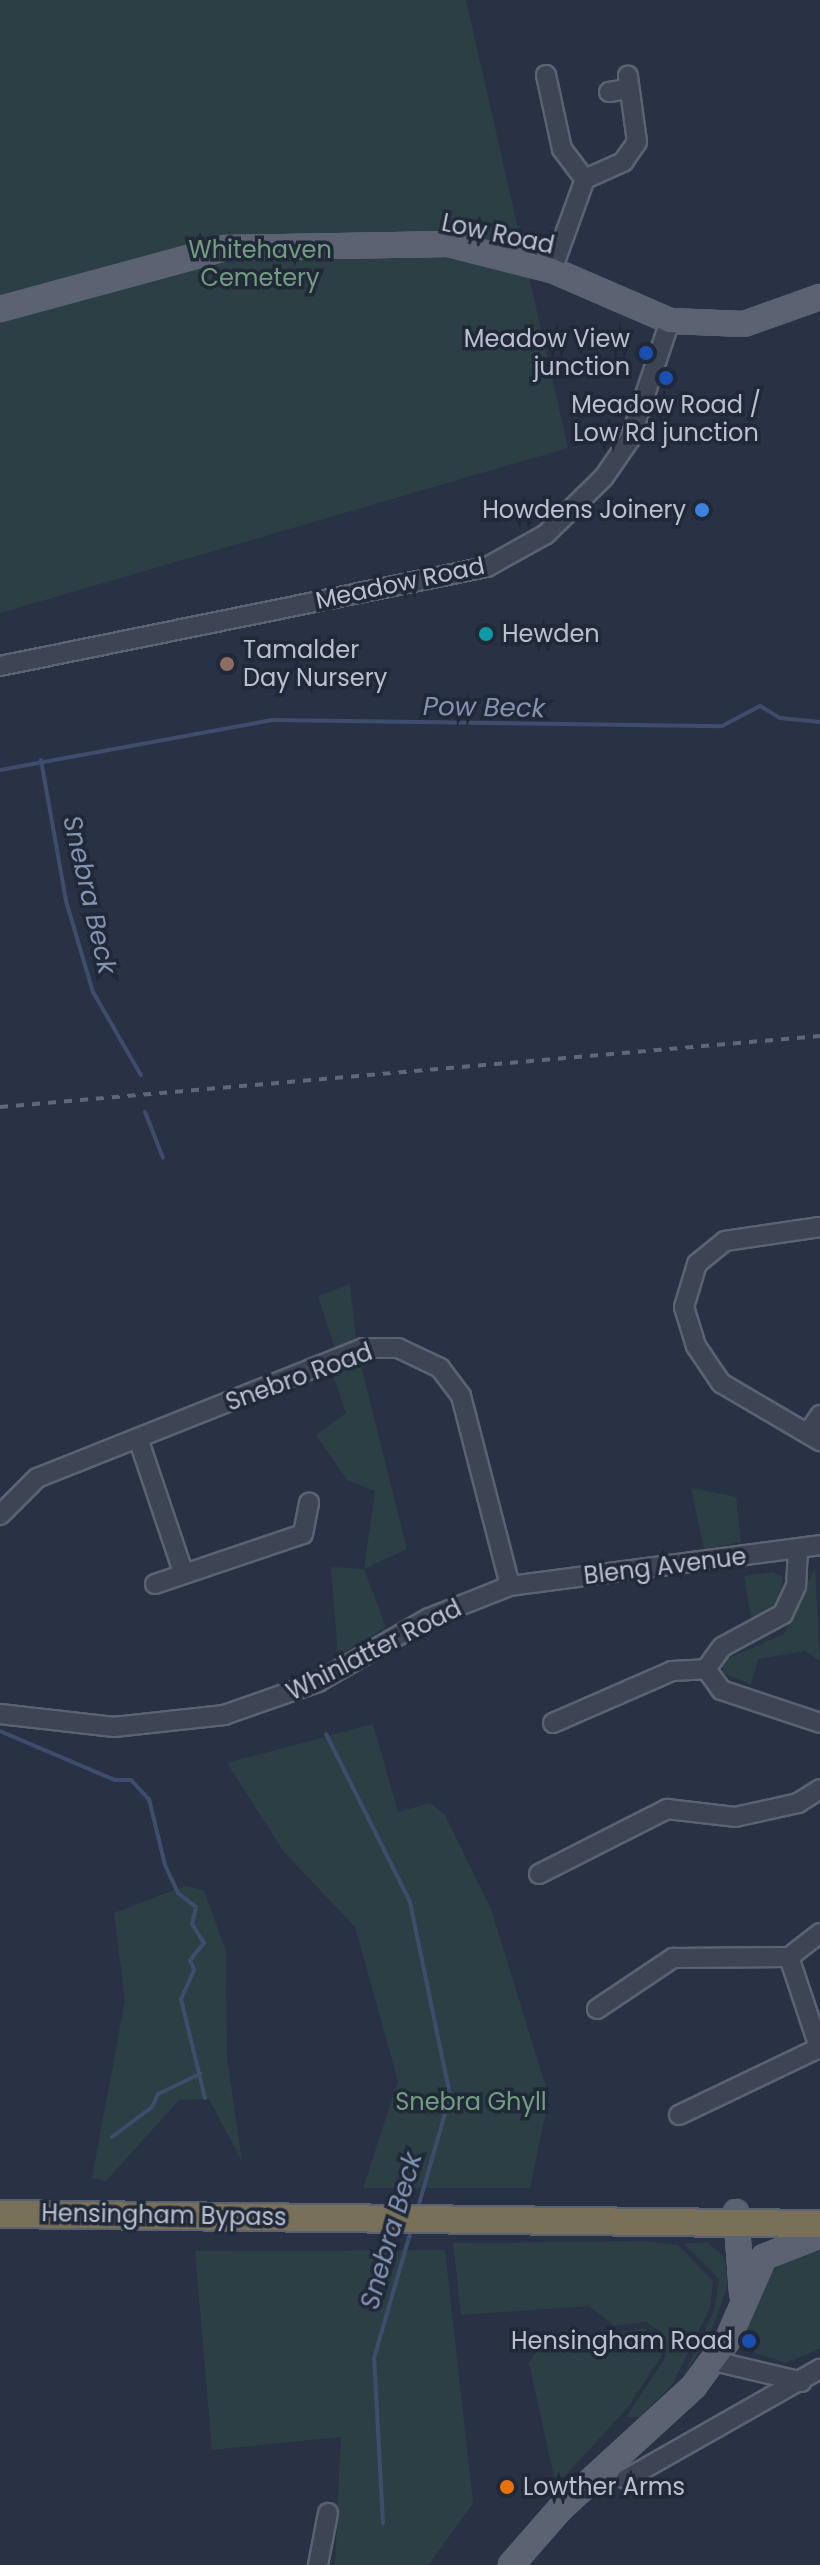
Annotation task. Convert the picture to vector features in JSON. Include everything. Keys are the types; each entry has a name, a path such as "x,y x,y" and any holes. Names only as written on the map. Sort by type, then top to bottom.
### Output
{"highway":[{"path":"742,2223 820,2207"},
{"name":"Hensingham Bypass","path":"0,2214 742,2223"},
{"path":"742,2223 820,2224"}],"main road":[{"name":"Low Road","path":"0,309 225,248 449,244 552,270 670,321 744,324 810,302"},
{"path":"742,2223 755,2268"},
{"path":"742,2223 743,2298"},
{"path":"511,2565 714,2361 755,2268 775,2249 820,2235"}],"street":[{"path":"546,75 562,149 585,179"},
{"path":"552,270 585,179 623,162 637,142 628,83 609,92"},
{"name":"Meadow Road","path":"0,666 487,567 546,534 604,477 630,439 670,321"},
{"path":"820,1227 725,1241 697,1264 684,1307 696,1346 721,1383 814,1437 820,1415"},
{"name":"Snebro Road","path":"0,1515 37,1478 363,1348 417,1354 440,1368 461,1396 510,1586"},
{"path":"138,1438 183,1572"},
{"path":"155,1584 183,1572 303,1534 309,1503"},
{"name":"Bleng Avenue","path":"510,1586 820,1545"},
{"path":"706,1669 722,1647 783,1614 796,1586 798,1549"},
{"name":"Whinlatter Road","path":"0,1714 114,1727 224,1715 318,1682 391,1638 510,1586"},
{"path":"553,1723 672,1671 706,1669"},
{"path":"706,1669 721,1690 820,1723"},
{"path":"539,1874 562,1872 667,1809 735,1817 798,1803 820,1789"},
{"path":"597,2009 673,1958 789,1957 820,1933"},
{"path":"679,2115 820,2049 789,1957"},
{"path":"714,2361 802,2382"},
{"path":"626,2479 802,2382 820,2369"},
{"path":"318,2565 328,2513"}],"green space":[{"name":"Whitehaven Cemetery","path":"0,0 466,0 568,448 0,613"},
{"path":"350,1284 356,1340 335,1348 318,1296"},
{"path":"360,1361 407,1549 364,1569 375,1491 347,1480 316,1435 346,1413 332,1372"},
{"path":"691,1488 736,1497 741,1542 704,1549"},
{"path":"331,1567 364,1569 386,1627 338,1656"},
{"path":"815,1568 820,1661 805,1651 758,1659 751,1684 724,1674 722,1661 784,1634"},
{"path":"773,1572 783,1577 782,1591 772,1610 751,1617 744,1576"},
{"name":"Snebra Ghyll","path":"373,1724 398,1812 430,1803 445,1815 491,1909 549,2097 530,2188 363,2188 398,2081 355,1927 284,1852 227,1763"},
{"path":"185,1886 204,1890 226,1951 227,2058 242,2161 209,2099 179,2100 106,2181 92,2178 125,2000 114,1913"},
{"path":"644,2241 678,2245 713,2281 710,2308 672,2385 640,2417 626,2417 666,2357 661,2332 646,2322 615,2326 589,2306 461,2315 453,2243"},
{"path":"707,2242 724,2257 728,2284 713,2327 681,2381 714,2311 719,2279 684,2244"},
{"path":"445,2250 473,2503 429,2565 335,2565 341,2437 212,2450 195,2251"},
{"path":"820,2251 820,2349 785,2363 755,2353 743,2339 762,2281 790,2256"},
{"path":"643,2328 655,2335 662,2355 629,2406 556,2486 529,2363 539,2348"}],"waterway":[{"name":"Pow Beck","path":"0,770 273,720 722,726 760,706 780,718 820,722"},
{"name":"Snebra Beck","path":"41,760 66,901 93,992 141,1075"},
{"name":"Snebra Beck","path":"145,1112 163,1158"},
{"path":"0,1731 115,1780 131,1780 149,1799 165,1865 178,1893 196,1907 192,1924 204,1943 190,1960 194,1970 181,1999 205,2098"},
{"name":"Snebra Beck","path":"326,1734 410,1902 450,2096 417,2211"},
{"path":"112,2137 152,2107 158,2094 200,2074"},
{"name":"Snebra Beck","path":"383,2523 374,2358 412,2227"}],"railway":[{"path":"0,1107 820,1036"}],"place":[{"name":"Meadow View junction","path":"646,353"},
{"name":"Meadow Road / Low Rd junction","path":"666,378"},
{"name":"Howdens Joinery","path":"702,510"},
{"name":"Hewden","path":"486,634"},
{"name":"Tamalder Day Nursery","path":"227,664"},
{"name":"Hensingham Road","path":"749,2341"},
{"name":"Lowther Arms","path":"507,2487"}]}
